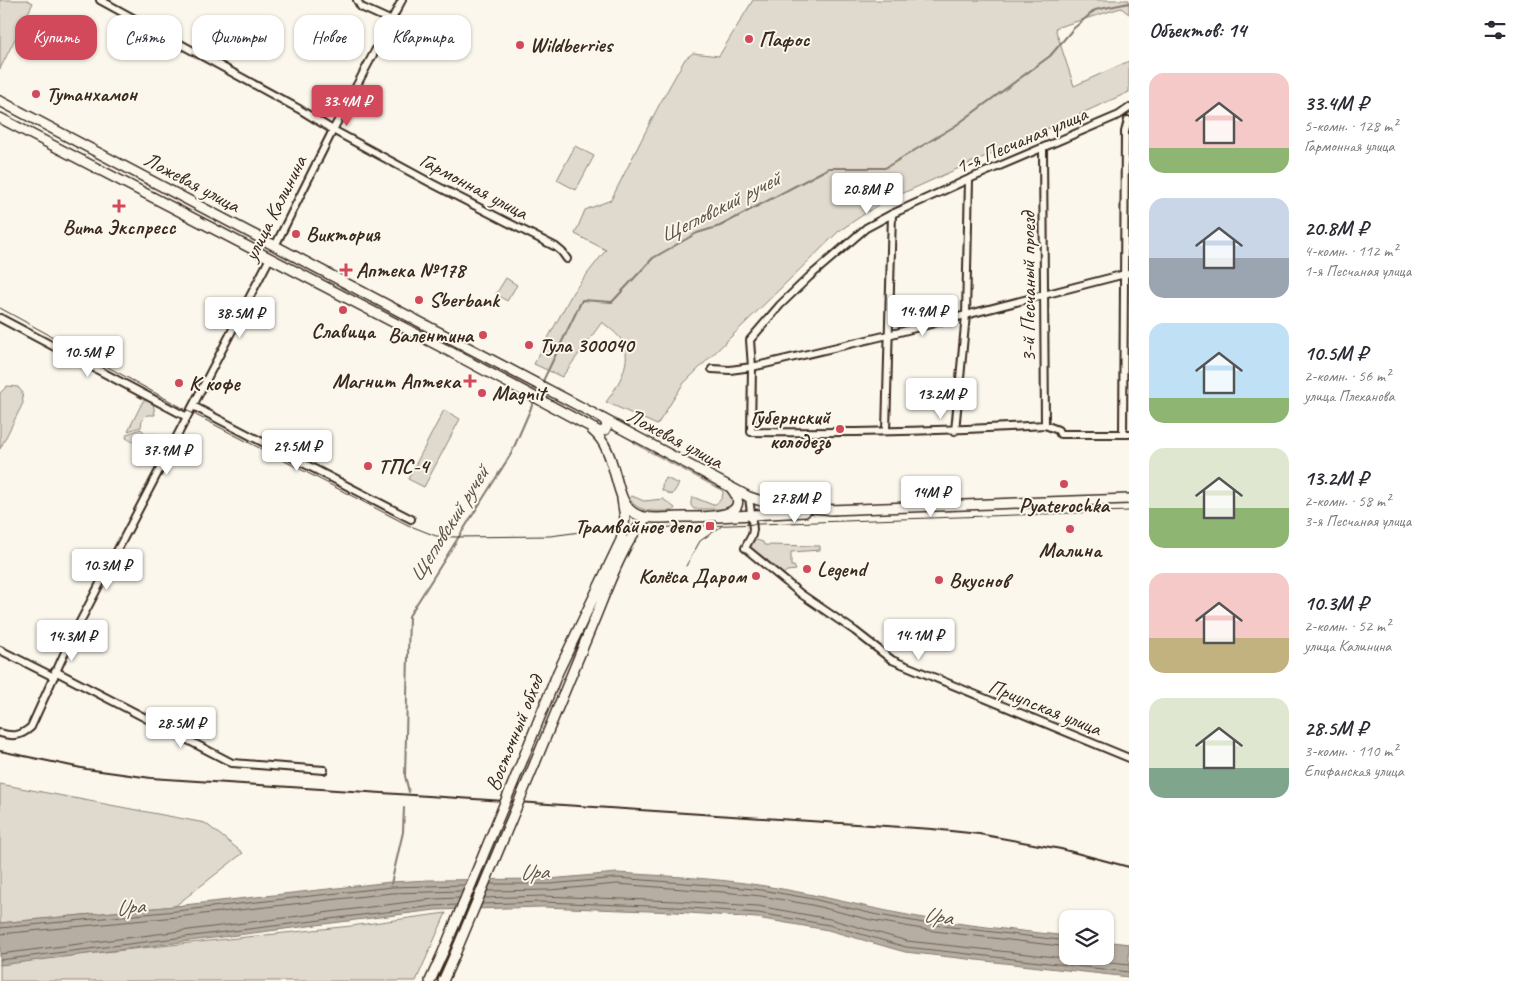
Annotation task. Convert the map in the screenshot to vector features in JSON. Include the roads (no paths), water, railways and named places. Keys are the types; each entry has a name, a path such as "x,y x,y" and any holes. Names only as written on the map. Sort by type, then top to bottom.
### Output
{"main road":[{"name":"Ложевая улица","path":"0,101 606,420 731,488 737,498 735,508 718,516"},
{"name":"Ложевая улица","path":"0,118 600,432 605,430 607,426 606,420"},
{"name":"улица Калинина","path":"270,258 275,246"},
{"path":"513,386 513,377 520,375"},
{"name":"Ложевая улица","path":"581,422 594,432 610,455 622,499"},
{"path":"731,488 765,503 835,510"},
{"path":"622,499 629,510 635,514 647,517 752,515 1129,499"},
{"name":"Восточный обход","path":"430,981 558,672 621,540 625,518 622,499"},
{"name":"Восточный обход","path":"443,981 607,590 630,539 647,517"}],"street":[{"name":"Гармонная улица","path":"100,0 299,109 333,130 556,247 567,259"},
{"path":"357,0 362,7 379,15"},
{"name":"улица Калинина","path":"395,15 402,0"},
{"name":"улица Калинина","path":"275,246 333,130 374,54"},
{"name":"1-я Песчаная улица","path":"886,431 844,433 751,432 752,367 750,340 780,305 809,277 866,228 969,179 1119,115 1129,108"},
{"path":"892,214 886,431 955,431 1045,425 1058,430 1060,434 1126,434 1124,132 1129,120 1119,115"},
{"name":"3-й Песчаный проезд","path":"1043,148 1045,425"},
{"path":"955,431 966,315 969,179"},
{"name":"улица Калинина","path":"0,733 12,736 20,735 31,727 125,532 270,258"},
{"path":"712,369 730,370 752,367 888,336 1126,274"},
{"path":"0,318 187,417"},
{"path":"193,406 411,519"},
{"name":"Приупская улица","path":"749,497 752,515 752,535 745,548 801,594 855,631 892,660 1129,758"},
{"path":"0,650 55,674 232,763 324,770"}],"water":[{"path":"617,873 747,883 936,920 1059,935 1059,965 1114,965 1114,942 1129,944 1129,977 905,952 828,930 757,918 676,912 542,907 435,910 0,965 0,923 391,882 549,879"}],"waterway":[{"name":"Щегловский ручей","path":"542,383 582,300 612,302 653,258 697,233 720,226 829,168 885,168 955,126 1050,56 1073,29 1095,10 1129,3"},
{"name":"Щегловский ручей","path":"409,792 405,776 409,616 511,454 534,401"},
{"name":"Щегловский ручей","path":"391,884 403,832 404,808"}],"tram line":[{"path":"0,308 190,412 408,525 436,536 550,536 596,530 1129,511"},
{"path":"686,566 700,541 722,526"}],"railway":[{"path":"0,751 86,769 151,778 932,829 979,834 1061,849 1129,867"}],"place":[{"name":"Пафос","path":"749,39"},
{"name":"Wildberries","path":"520,45"},
{"name":"Тутанхамон","path":"36,94"},
{"name":"Вита Экспресс","path":"119,206"},
{"name":"Виктория","path":"296,234"},
{"name":"Аптека №178","path":"346,270"},
{"name":"Sberbank","path":"419,300"},
{"name":"Славица","path":"343,310"},
{"name":"Валентина","path":"483,335"},
{"name":"Тула 300040","path":"529,345"},
{"name":"Магнит Аптека","path":"470,381"},
{"name":"К кофе","path":"179,383"},
{"name":"Magnit","path":"482,393"},
{"name":"Губернский колодезь","path":"840,429"},
{"name":"ТПС-4","path":"368,466"},
{"name":"Pyaterochka","path":"1064,484"},
{"name":"Трамвайное депо","path":"710,526"},
{"name":"Малина","path":"1070,529"},
{"name":"Legend","path":"807,569"},
{"name":"Колёса Даром","path":"756,576"},
{"name":"Вкуснов","path":"939,580"}],"water label":[{"name":"Upa","path":"534,872"},
{"name":"Upa","path":"130,907"},
{"name":"Upa","path":"938,916"}]}
